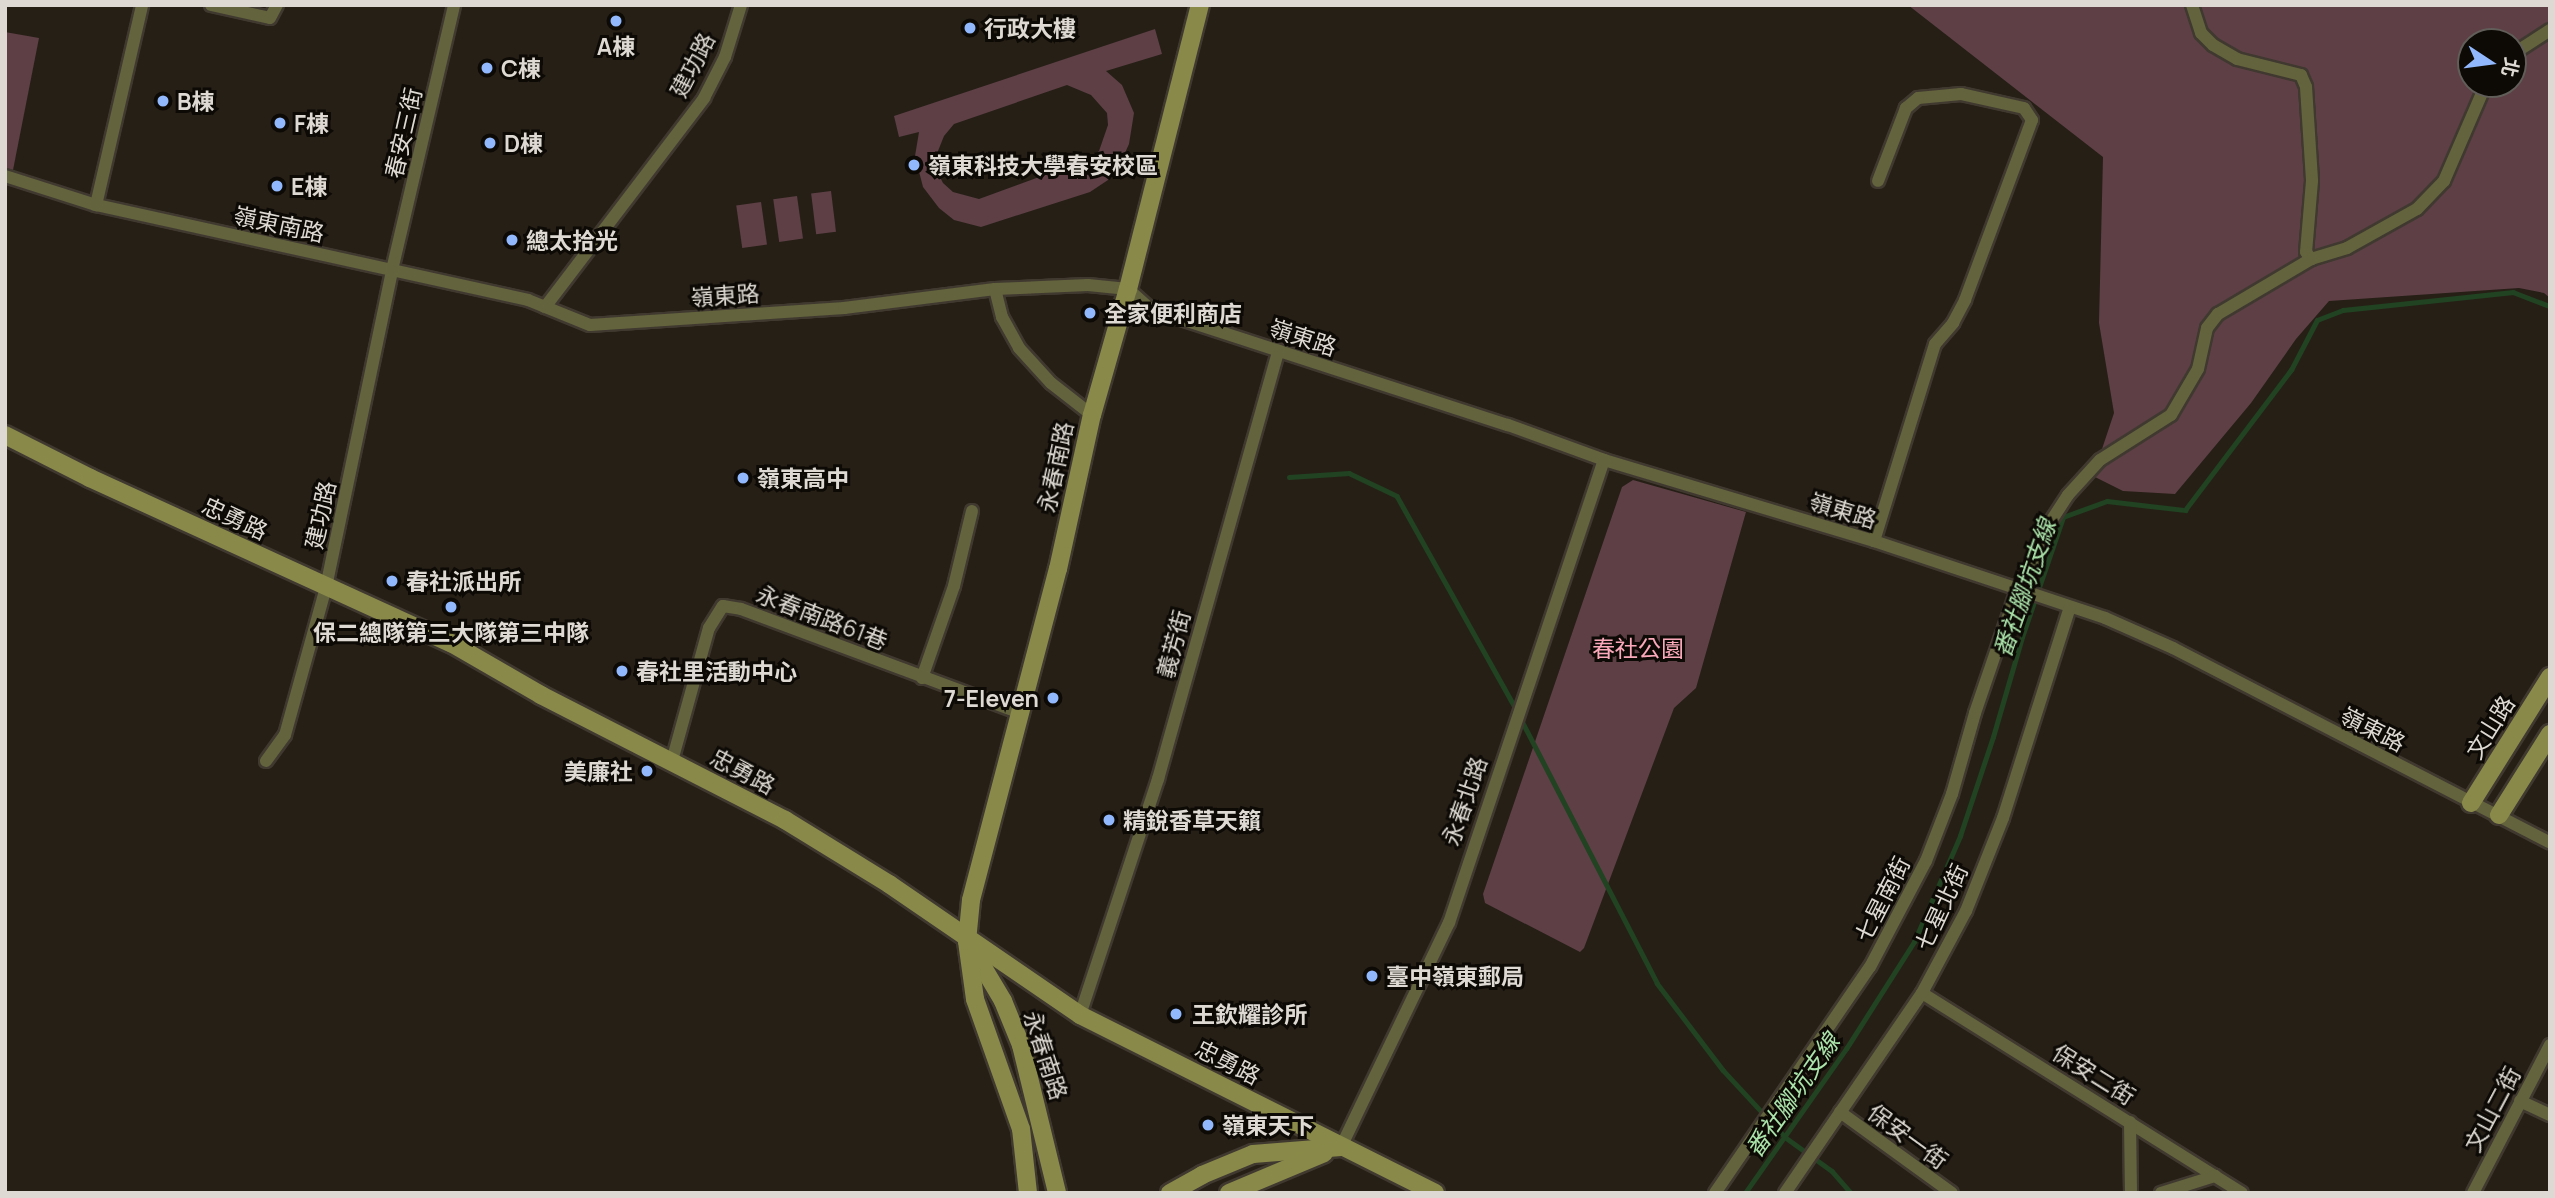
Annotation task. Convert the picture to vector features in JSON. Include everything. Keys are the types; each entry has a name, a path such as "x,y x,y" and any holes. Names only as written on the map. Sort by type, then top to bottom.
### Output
{"street":[{"path":"96,205 142,5"},
{"path":"211,5 270,18 277,5"},
{"name":"春安三街","path":"392,270 454,5"},
{"name":"建功路","path":"545,307 704,98 725,57 741,5"},
{"name":"永春南路","path":"1028,1193 1021,1129 975,999 967,941 971,900 1058,569 1092,415 1128,289 1200,5"},
{"path":"2192,5 2201,33 2213,45 2237,59 2301,75 2306,87 2312,181 2306,252 2311,259"},
{"path":"2527,45 2550,30"},
{"path":"1874,541 1935,344 1953,323 1965,300 2032,120 2024,108 1961,93 1918,98 1906,107 1878,181"},
{"name":"七星南街","path":"1715,1193 1870,967 1899,915 1926,861 1952,794 1975,713 2017,590 2029,576 2040,538 2068,495 2099,460 2171,415 2198,369 2207,328 2218,314 2311,259 2347,248 2417,209 2444,181 2480,98"},
{"name":"嶺東南路","path":"5,176 96,205 467,285 545,307"},
{"name":"建功路","path":"266,761 285,735 326,587 392,270"},
{"name":"嶺東路","path":"545,307 590,326 844,308 995,289 1088,285 1128,289 1150,309 1604,460 1874,541 2105,618 2162,643 2550,843"},
{"path":"995,289 1002,317 1019,348 1051,383 1092,415"},
{"name":"義芳街","path":"1080,1016 1158,779 1278,351"},
{"name":"忠勇路","path":"5,435 451,643 541,695 785,821 889,884 967,941 1080,1016 1434,1193"},
{"name":"永春北路","path":"1340,1147 1449,923 1604,460"},
{"path":"922,678 954,586 972,511"},
{"name":"永春南路61巷","path":"671,761 709,628 723,606 741,609 1021,713"},
{"name":"七星北街","path":"1785,1193 1922,993 1966,911 2003,818 2065,606"},
{"name":"文山路","path":"2471,803 2550,677"},
{"path":"2499,815 2550,734"},
{"name":"永春南路","path":"967,941 1003,1001 1021,1045 1057,1193"},
{"name":"保安二街","path":"1922,993 2242,1193"},
{"name":"文山二街","path":"2473,1193 2550,1045"},
{"path":"2520,1101 2550,1115"},
{"name":"保安一街","path":"1840,1112 1952,1193"},
{"path":"2130,1122 2131,1193"},
{"path":"1170,1193 1202,1175 1254,1154 1340,1147"},
{"path":"1229,1193 1340,1147"},
{"path":"2161,1193 2215,1176"}],"green space":[{"path":"1908,5 2550,5 2550,298 2544,293 2519,288 2329,301 2296,339 2251,403 2175,494 2123,491 2093,476 2114,413 2099,323 2103,157"},
{"path":"1155,29 1162,54 1106,71 1122,85 1134,113 1129,144 1119,166 1108,180 1090,192 981,227 954,220 939,208 923,187 915,156 919,132 899,137 894,116","holes":["1067,85 1091,95 1107,113 1108,125 1099,151 1088,159 979,199 953,192 943,183 937,171 936,156 944,136 954,124"]},
{"path":"5,32 39,38 13,170 5,168"},
{"path":"831,191 836,232 816,234 811,193"},
{"path":"797,196 803,239 779,242 773,199"},
{"path":"761,202 767,245 742,248 736,205"},
{"name":"春社公園","path":"1633,480 1746,512 1696,688 1674,708 1584,948 1580,952 1485,903 1483,894 1622,487"}],"waterway":[{"name":"番社腳坑支線","path":"1745,1193 1846,1049 1914,942 1960,836 2022,637 2063,517 2107,501 2185,510 2291,370 2317,320 2343,310 2513,292 2550,306"},
{"path":"1289,477 1349,473 1397,496 1517,711"},
{"path":"1521,719 1657,983 1723,1070 1785,1137 1832,1171 1851,1193"}],"place":[{"name":"A棟","path":"616,21"},
{"name":"行政大樓","path":"970,28"},
{"name":"C棟","path":"487,68"},
{"name":"B棟","path":"163,101"},
{"name":"F棟","path":"280,123"},
{"name":"D棟","path":"490,143"},
{"name":"嶺東科技大學春安校區","path":"914,165"},
{"name":"E棟","path":"277,186"},
{"name":"總太拾光","path":"512,240"},
{"name":"全家便利商店","path":"1090,313"},
{"name":"嶺東高中","path":"743,478"},
{"name":"春社派出所","path":"392,581"},
{"name":"保二總隊第三大隊第三中隊","path":"451,607"},
{"name":"春社里活動中心","path":"622,671"},
{"name":"7-Eleven","path":"1053,698"},
{"name":"美廉社","path":"647,771"},
{"name":"精銳香草天籟","path":"1109,820"},
{"name":"臺中嶺東郵局","path":"1372,976"},
{"name":"王欽耀診所","path":"1176,1014"},
{"name":"嶺東天下","path":"1208,1125"}]}
